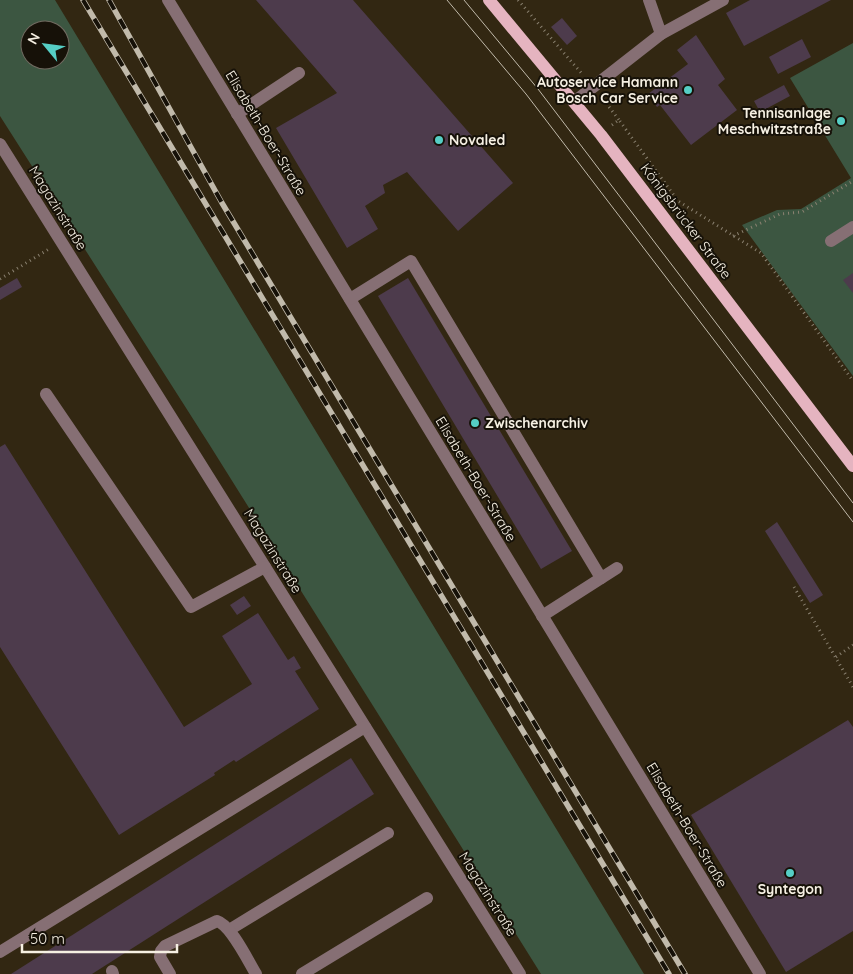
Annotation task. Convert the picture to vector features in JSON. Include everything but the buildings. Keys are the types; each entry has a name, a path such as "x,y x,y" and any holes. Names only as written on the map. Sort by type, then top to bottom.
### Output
{"main road":[{"name":"Königsbrücker Straße","path":"488,0 601,134 853,466"}],"street":[{"name":"Elisabeth-Boer-Straße","path":"168,0 760,974"},
{"path":"648,0 661,34"},
{"path":"574,102 661,34 723,0"},
{"path":"237,114 299,73"},
{"name":"Magazinstraße","path":"0,144 520,974"},
{"path":"831,241 853,227"},
{"path":"350,299 411,261 601,578"},
{"path":"46,394 191,607 264,567"},
{"path":"542,616 617,568"},
{"path":"0,952 365,727"},
{"path":"229,930 388,833"},
{"path":"302,974 427,898"},
{"path":"170,974 160,956 165,946 217,921 222,922 229,930 256,974"}],"path":[{"path":"518,0 594,87 678,201 761,253 853,381"},
{"path":"601,134 619,120"},
{"path":"733,236 780,214 802,212 853,181"},
{"path":"0,279 61,242"},
{"path":"794,587 853,687"},
{"path":"836,657 853,645"}],"green space":[{"path":"0,0 55,0 67,20 20,20 20,70 70,70 70,25 644,974 541,974 209,444 0,116"},
{"path":"853,43 853,376 742,225 777,210 801,209 851,178 790,78"}],"tram line":[{"path":"447,0 526,94 853,522"},
{"path":"464,0 538,89 853,503"}],"railway":[{"path":"83,0 669,974"},
{"path":"109,0 222,203 685,974"}],"place":[{"name":"Autoservice Hamann Bosch Car Service","path":"688,90"},
{"name":"Tennisanlage Meschwitzstraße","path":"841,121"},
{"name":"Novaled","path":"439,140"},
{"name":"Zwischenarchiv","path":"475,423"},
{"name":"Syntegon","path":"790,873"}]}
